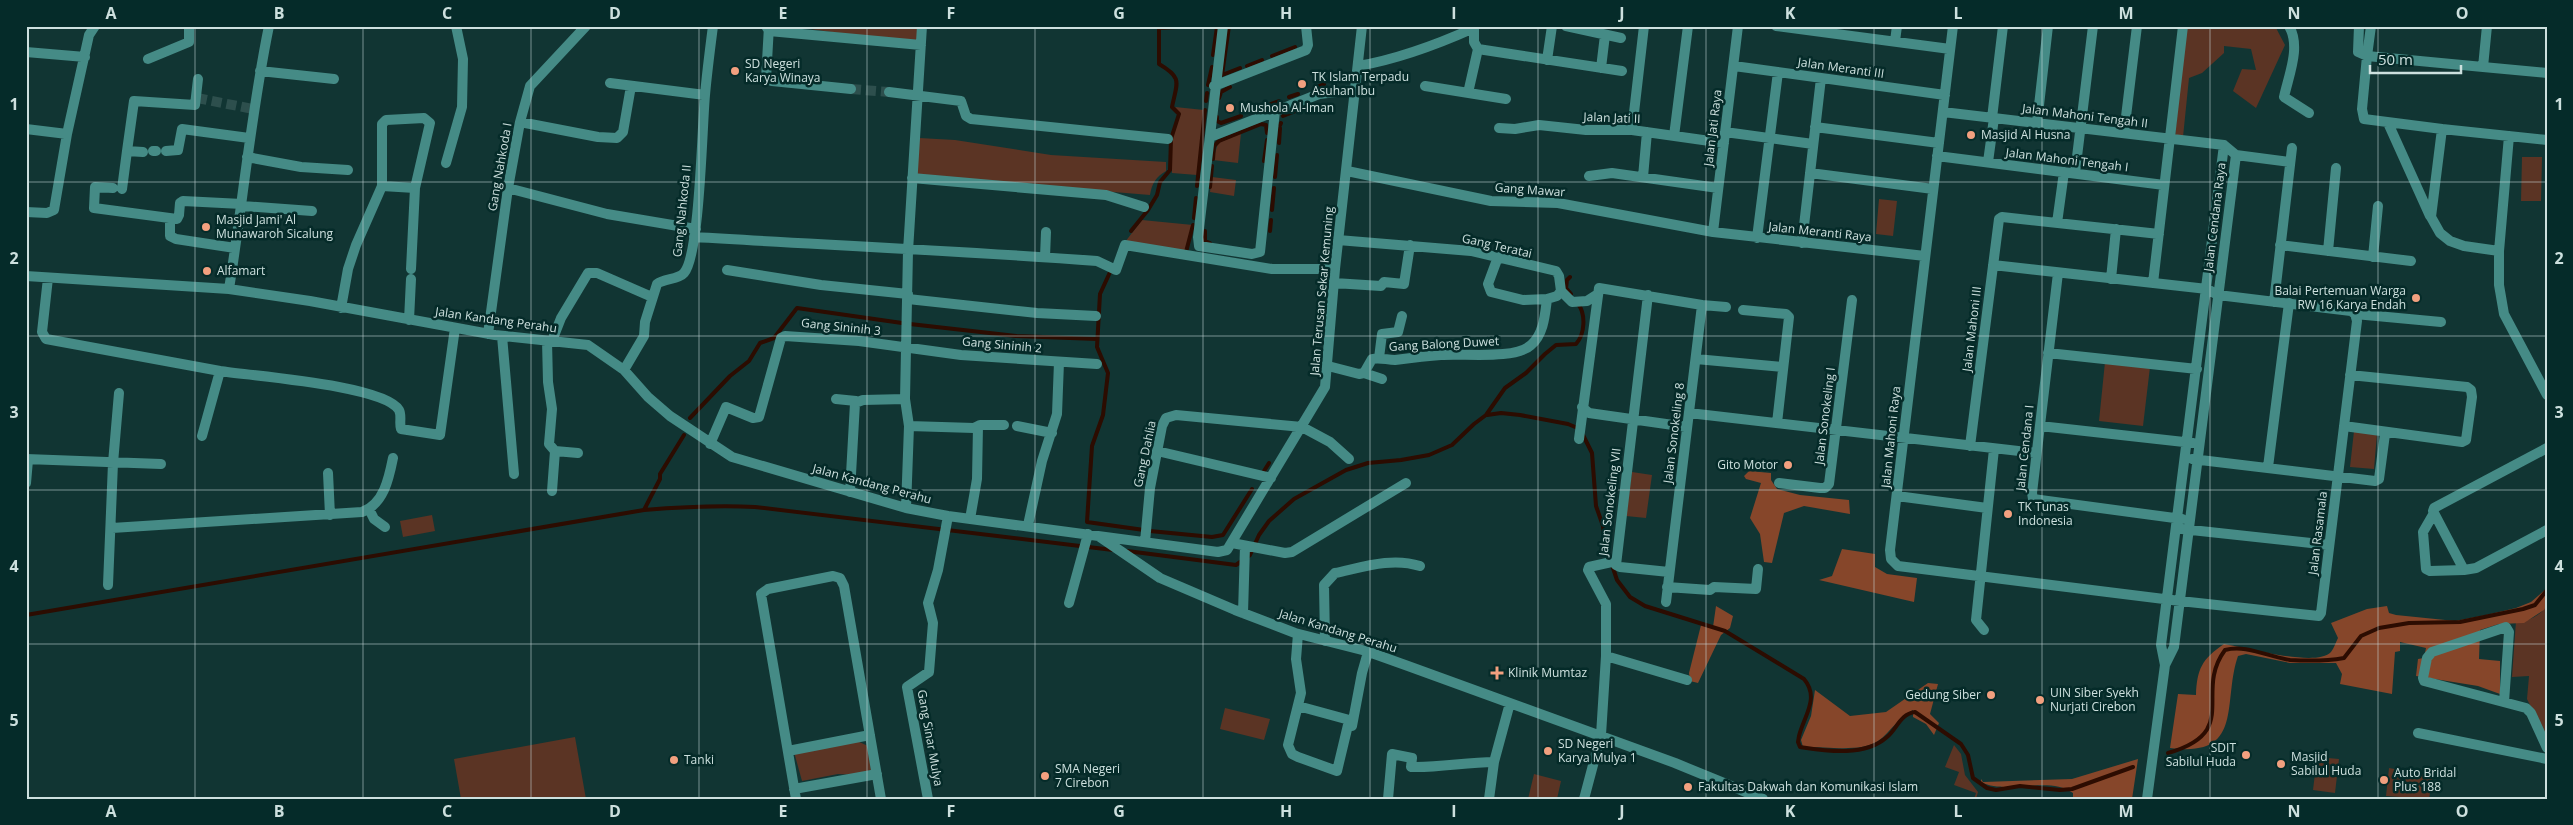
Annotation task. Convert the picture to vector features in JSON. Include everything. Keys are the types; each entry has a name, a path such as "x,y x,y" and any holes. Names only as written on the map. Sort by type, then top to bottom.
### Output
{"street":[{"path":"26,212 47,214 54,210 67,134 89,35 95,26"},
{"path":"148,59 189,42 189,26"},
{"path":"229,289 242,205 249,138 269,26"},
{"path":"446,163 462,107 463,59 456,26"},
{"name":"Gang Nahkoda I","path":"488,334 508,188 520,122 530,86 586,26"},
{"name":"Gang Nahkoda II","path":"624,370 644,336 645,322 657,284 661,280 685,272 689,265 695,233 705,95 713,26"},
{"path":"906,508 909,426 905,399 908,251 922,26"},
{"path":"1222,26 1197,242 1203,247 1256,254 1261,248 1275,111"},
{"path":"1214,86 1306,50 1308,45 1306,26"},
{"name":"Jalan Terusan Sekar Kemuning","path":"1232,543 1325,387 1335,269 1362,26"},
{"path":"1547,60 1552,26"},
{"path":"1566,26 1621,38"},
{"path":"1632,130 1644,26"},
{"path":"1674,136 1688,26"},
{"name":"Jalan Jati Raya","path":"1713,232 1738,26"},
{"path":"1776,26 1852,31 1895,41 1950,49"},
{"path":"1895,41 1897,26"},
{"name":"Jalan Mahoni Raya","path":"1953,26 1902,438 1891,559 1898,566 2180,601"},
{"path":"1988,162 2003,26"},
{"path":"2037,123 2048,26"},
{"path":"2075,173 2093,26"},
{"path":"2124,133 2137,26"},
{"path":"2153,283 2183,26"},
{"path":"2289,26 2295,44 2284,97 2309,113"},
{"path":"2358,26 2358,52 2367,56 2547,73"},
{"path":"2371,26 2362,115 2370,121 2547,140"},
{"path":"2483,67 2487,26"},
{"path":"1358,66 1388,61 1426,49 1474,27 1474,42 1478,49 1468,94"},
{"path":"851,89 772,81 766,78 768,28 921,45"},
{"path":"1601,68 1605,35"},
{"path":"1478,49 1622,71"},
{"path":"26,52 85,57"},
{"name":"Jalan Meranti III","path":"1734,66 1945,95"},
{"path":"260,71 334,79"},
{"path":"1757,238 1778,72"},
{"path":"1802,243 1821,78"},
{"path":"198,79 195,105 134,100 127,151 118,188 96,187 94,208 170,218 179,217 180,203 183,201 312,211"},
{"path":"610,83 705,95"},
{"path":"520,122 598,137 617,138 622,132 631,86"},
{"path":"1425,86 1506,99"},
{"path":"1210,137 1319,94 1354,90"},
{"path":"889,92 961,102 966,116 971,119 1168,139"},
{"name":"Jalan Mahoni Tengah II","path":"1943,112 2224,146"},
{"path":"341,308 348,269 356,244 382,186 382,124 386,120 424,118 430,122 415,188 409,320"},
{"path":"2388,123 2440,233 2450,242 2499,251"},
{"name":"Jalan Jati II","path":"1499,128 1516,129 1538,125 1586,130 1632,130 1674,136 1770,138 1814,144"},
{"path":"1815,127 1939,143"},
{"path":"26,129 67,134"},
{"path":"2431,217 2442,129"},
{"path":"127,151 178,150 182,130 249,138"},
{"path":"1643,177 1647,132"},
{"path":"2509,136 2499,251 2499,284 2504,314 2547,395"},
{"name":"Jalan Cendana Raya","path":"2224,146 2236,155 2180,601 2173,650 2165,665 2161,656 2161,645 2224,146"},
{"path":"2274,302 2292,148"},
{"path":"2236,155 2290,162"},
{"path":"247,156 301,167 348,170"},
{"name":"Jalan Mahoni Tengah I","path":"1937,156 2164,185"},
{"path":"2328,251 2336,168"},
{"name":"Gang Mawar","path":"1347,171 1491,201 1558,203 1713,232"},
{"path":"2064,172 2057,223 2159,234"},
{"path":"1589,176 1612,173 1718,188"},
{"path":"1810,173 1933,189"},
{"path":"912,178 1106,195 1144,207"},
{"path":"382,186 415,188"},
{"path":"508,188 607,214 695,233 908,251 946,250 1097,261 1116,270 1125,245 1272,269 1335,269"},
{"path":"2373,257 2378,206"},
{"name":"Jalan Mahoni III","path":"1970,446 1998,222 2002,217 2057,223"},
{"path":"170,218 170,236 176,239 236,248"},
{"path":"2111,278 2116,229"},
{"path":"1045,258 1046,232"},
{"name":"Jalan Meranti Raya","path":"1713,232 1925,256"},
{"name":"Gang Teratai","path":"1338,240 1464,250 1556,271 1559,276 1561,291 1577,302 1593,298 1598,291"},
{"path":"1334,283 1381,286 1384,282 1404,284 1410,245"},
{"path":"2280,245 2411,261"},
{"path":"1498,258 1488,284 1491,292 1523,300 1547,299 1557,296 1561,291"},
{"path":"1993,265 2206,290 2218,295 2351,311 2355,314 2441,322"},
{"path":"727,270 908,297 1038,313 1096,316"},
{"path":"578,453 555,451 549,444 552,409 548,382 549,341 588,273 597,273 652,296"},
{"name":"Jalan Cendana I","path":"2058,273 2036,454 2033,499 2177,524"},
{"name":"Jalan Kandang Perahu","path":"26,276 229,289 488,334 588,346 624,370 670,416 732,457 906,508 946,526 970,519 1028,525 1090,538 1109,544 1160,578 1243,613 1298,634 1368,652 1601,735 1763,799"},
{"path":"48,278 42,332 46,339 220,371 308,382 364,392 395,406 401,417 402,429 440,435 455,328"},
{"path":"1579,439 1598,291 1648,295 1672,302 1726,307"},
{"name":"Jalan Sonokeling VII","path":"1648,295 1613,562 1620,567 1669,572"},
{"name":"Gang Balong Duwet","path":"1364,373 1372,359 1392,360 1467,354 1495,355 1529,347 1541,329 1547,299"},
{"name":"Jalan Sonokeling I","path":"1779,483 1825,488 1829,484 1852,300"},
{"path":"2268,468 2289,303"},
{"name":"Jalan Sonokeling 8","path":"1666,602 1702,305"},
{"path":"1743,310 1786,314 1788,317 1777,423"},
{"name":"Jalan Rasamala","path":"2180,601 2319,616 2321,613 2357,321 2355,314"},
{"path":"1379,358 1382,334 1398,332 1402,316"},
{"path":"502,336 514,474"},
{"name":"Gang Sininih 3","path":"710,444 726,408 754,418 759,417 781,338 799,336 860,341 906,348"},
{"name":"Gang Sininih 2","path":"906,348 987,357 1097,364"},
{"path":"2048,353 2197,369"},
{"path":"1696,359 1783,367"},
{"path":"1028,525 1042,461 1057,414 1059,362"},
{"path":"1328,366 1364,373 1382,379"},
{"path":"202,436 220,371"},
{"path":"2344,426 2464,442 2473,393 2467,387 2350,375"},
{"path":"108,585 112,528 113,463 119,393"},
{"path":"836,399 856,401 905,399"},
{"path":"850,492 856,401"},
{"path":"1582,407 1589,414 1687,427"},
{"path":"1689,413 2036,454"},
{"name":"Gang Dahlia","path":"1144,542 1150,488 1162,426 1166,418 1176,415 1302,427"},
{"path":"909,426 974,428 978,426 1004,425"},
{"path":"970,519 977,480 978,426"},
{"path":"1017,426 1052,433"},
{"path":"2040,426 2199,444"},
{"path":"1302,427 1330,442 1350,459"},
{"path":"2186,458 2375,481 2379,479 2386,434 2390,432"},
{"path":"2547,448 2434,508 2434,513 2422,535 2426,569 2430,571 2476,568 2547,530"},
{"path":"1984,630 1976,620 1994,449"},
{"path":"552,491 555,451"},
{"path":"1157,451 1271,478"},
{"path":"112,528 362,512 369,509 384,489 393,458"},
{"path":"26,483 27,460 162,464"},
{"path":"328,473 330,515"},
{"path":"1069,603 1090,538 1144,542 1218,552 1226,550 1232,543 1246,549 1292,552 1406,483"},
{"path":"1897,496 1987,508"},
{"path":"369,509 374,519 385,527"},
{"path":"2434,513 2464,570"},
{"path":"2177,524 2329,545"},
{"name":"Gang Sinar Mulya","path":"928,799 907,687 929,672 933,623 928,602 946,526"},
{"path":"1243,613 1246,549"},
{"path":"1325,640 1324,585 1329,578 1336,573 1395,562 1406,561 1420,566"},
{"path":"1584,799 1601,735 1606,656 1606,604 1588,570 1589,568 1613,562"},
{"path":"1667,587 1710,590 1714,587 1756,589 1758,569"},
{"path":"877,774 795,794 761,594 768,589 837,576 843,582 882,799"},
{"path":"2504,702 2509,632 2506,627 2432,652 2427,658 2424,681 2528,710 2547,748"},
{"path":"1298,634 1296,659 1301,693 1288,745 1292,754 1337,771 1348,726 1352,726 1368,652"},
{"path":"1606,656 1687,680"},
{"path":"2147,799 2165,665"},
{"path":"1489,799 1494,762 1510,703"},
{"path":"1298,706 1353,720"},
{"path":"2418,733 2547,759"},
{"path":"788,751 870,735"},
{"path":"1388,799 1392,754 1412,758 1411,767 1448,766 1469,762 1494,762"}],"shaded area":[{"path":"918,26 917,40 853,35 796,27"},
{"path":"2186,26 2275,26 2285,45 2256,108 2233,91 2242,69 2256,70 2251,49 2224,46 2224,53 2202,73 2189,78 2183,137 2175,136"},
{"path":"1175,107 1204,110 1197,175 1172,173 1172,140 1180,113"},
{"path":"1241,133 1238,163 1213,160 1218,143"},
{"path":"919,138 955,140 1051,155 1166,162 1166,171 1155,181 1150,195 916,176"},
{"path":"2522,157 2542,157 2541,201 2521,201"},
{"path":"1212,177 1236,180 1234,196 1210,192"},
{"path":"1879,199 1897,201 1893,236 1876,234"},
{"path":"1142,220 1193,225 1186,251 1125,242"},
{"path":"2105,362 2150,367 2143,426 2099,421"},
{"path":"2354,431 2377,434 2374,469 2350,467"},
{"path":"1749,471 1771,473 1771,480 1777,489 1800,495 1849,500 1850,514 1804,506 1784,513 1772,563 1764,562 1760,534 1750,518 1761,483 1746,479 1744,476"},
{"path":"1632,472 1652,475 1646,518 1626,516"},
{"path":"432,515 435,531 403,537 400,521"},
{"path":"1842,549 1875,554 1875,567 1887,574 1917,578 1914,602 1819,580 1832,576"},
{"path":"2547,588 2547,605 2544,610 2524,623 2499,624 2480,630 2479,659 2500,661 2500,694 2478,686 2416,676 2418,659 2424,658 2426,648 2400,642 2400,651 2395,652 2392,694 2340,684 2342,674 2336,663 2290,663 2246,654 2238,656 2226,723 2220,735 2210,744 2194,749 2170,748 2178,694 2196,695 2199,671 2202,665 2210,655 2224,644 2296,657 2311,658 2323,656 2331,652 2338,638 2331,623 2367,609 2387,606 2389,613 2396,615 2455,621 2516,608 2531,602"},
{"path":"2547,605 2547,739 2527,699 2529,676 2512,677 2516,621 2525,621 2533,618"},
{"path":"1716,606 1733,616 1730,628 1721,635 1698,683 1690,681 1689,673 1701,625 1713,627"},
{"path":"1928,683 1938,684 1930,714 1939,723 1934,735 1926,724 1913,717 1913,710 1907,713 1883,737 1871,745 1852,748 1803,747 1801,740 1811,716 1815,690 1850,716 1886,712"},
{"path":"1225,708 1270,719 1264,740 1220,729"},
{"path":"575,737 586,799 461,799 454,759"},
{"path":"855,740 868,746 871,770 857,775 838,774 802,781 794,752"},
{"path":"1954,745 1961,754 1965,775 1978,792 1976,799 1974,799 1976,793 1954,785 1959,772 1945,767"},
{"path":"2317,757 2339,759 2335,793 2313,790"},
{"path":"2138,759 2132,799 2073,799 2073,793 2063,788 2040,785 2004,787 1992,786 1981,782 1981,779 1983,782 2072,779"},
{"path":"2389,768 2433,776 2429,799 2386,796"},
{"path":"1534,774 1561,781 1557,799 1528,799"}],"waterway":[{"path":"1131,231 1148,210 1157,195 1160,182 1170,170 1171,139 1179,114 1172,107 1176,86 1175,77 1159,64 1159,28 1196,26"},
{"path":"1205,26 1217,27 1213,55"},
{"path":"1229,26 1222,75 1240,68"},
{"path":"1272,56 1295,47"},
{"path":"1247,66 1262,60"},
{"path":"1208,85 1212,67"},
{"path":"1317,87 1324,84"},
{"path":"1219,98 1221,92 1230,87"},
{"path":"1206,101 1207,93"},
{"path":"1289,97 1298,94"},
{"path":"1261,108 1279,101"},
{"path":"1283,116 1306,107"},
{"path":"1197,186 1205,110"},
{"path":"1217,117 1217,121 1221,123 1241,116"},
{"path":"1213,159 1214,146 1219,141 1261,124 1266,125 1267,133"},
{"path":"1279,143 1280,128"},
{"path":"1264,161 1267,140"},
{"path":"1275,177 1277,155"},
{"path":"1210,187 1212,166"},
{"path":"1272,210 1274,188"},
{"path":"1194,218 1196,198"},
{"path":"1270,231 1271,220"},
{"path":"1186,252 1193,225"},
{"path":"1205,231 1205,241 1210,243"},
{"path":"1111,270 1100,294 1097,347 1108,373 1103,415 1092,446 1087,522 1144,530"},
{"path":"1570,277 1567,280 1566,288 1571,294"},
{"path":"1127,551 1236,565 1250,555 1259,535 1269,521 1294,499 1346,470 1368,463 1429,455 1452,445 1486,415 1505,388 1526,373 1556,345 1576,344 1583,330 1583,318 1578,304"},
{"path":"690,418 730,376 749,361 760,343 774,338 797,308 902,323"},
{"path":"910,324 1016,336 1097,339"},
{"path":"1487,415 1501,413 1520,415 1568,424 1580,429 1592,453 1596,506 1603,526 1605,544 1617,580 1630,597 1645,606 1725,631 1804,679 1809,686 1811,700 1799,736 1798,742 1800,747 1834,751 1868,748 1887,737 1902,719 1915,712 1961,744 1968,755 1973,778 1987,788 1996,790 2020,786 2060,790 2072,789 2133,767"},
{"path":"644,510 660,479 660,474 684,435"},
{"path":"1264,471 1269,463"},
{"path":"1150,531 1212,537 1223,535 1252,489"},
{"path":"26,615 644,510 672,508 713,506 755,507 1113,550"},
{"path":"2168,753 2190,744 2204,734 2210,723 2216,666 2225,650 2249,650 2290,660 2331,660 2344,658 2361,636 2379,628 2409,623 2460,622 2523,609 2535,605 2547,590"}],"tunnel":[{"path":"851,89 889,92"},
{"path":"197,98 253,109"}],"place":[{"name":"SD Negeri Karya Winaya","path":"735,71"},
{"name":"TK Islam Terpadu Asuhan Ibu","path":"1302,84"},
{"name":"Mushola Al-Iman","path":"1230,108"},
{"name":"Masjid Al Husna","path":"1971,135"},
{"name":"Masjid Jami' Al Munawaroh Sicalung","path":"206,227"},
{"name":"Alfamart","path":"207,271"},
{"name":"Balai Pertemuan Warga RW 16 Karya Endah","path":"2416,298"},
{"name":"Gito Motor","path":"1788,465"},
{"name":"TK Tunas Indonesia","path":"2008,514"},
{"name":"Klinik Mumtaz","path":"1497,673"},
{"name":"Gedung Siber","path":"1991,695"},
{"name":"UIN Siber Syekh Nurjati Cirebon","path":"2040,700"},
{"name":"SD Negeri Karya Mulya 1","path":"1548,751"},
{"name":"SDIT Sabilul Huda","path":"2246,755"},
{"name":"Tanki","path":"674,760"},
{"name":"Masjid Sabilul Huda","path":"2281,764"},
{"name":"SMA Negeri 7 Cirebon","path":"1045,776"},
{"name":"Auto Bridal Plus 188","path":"2384,780"},
{"name":"Fakultas Dakwah dan Komunikasi Islam","path":"1688,787"}]}
